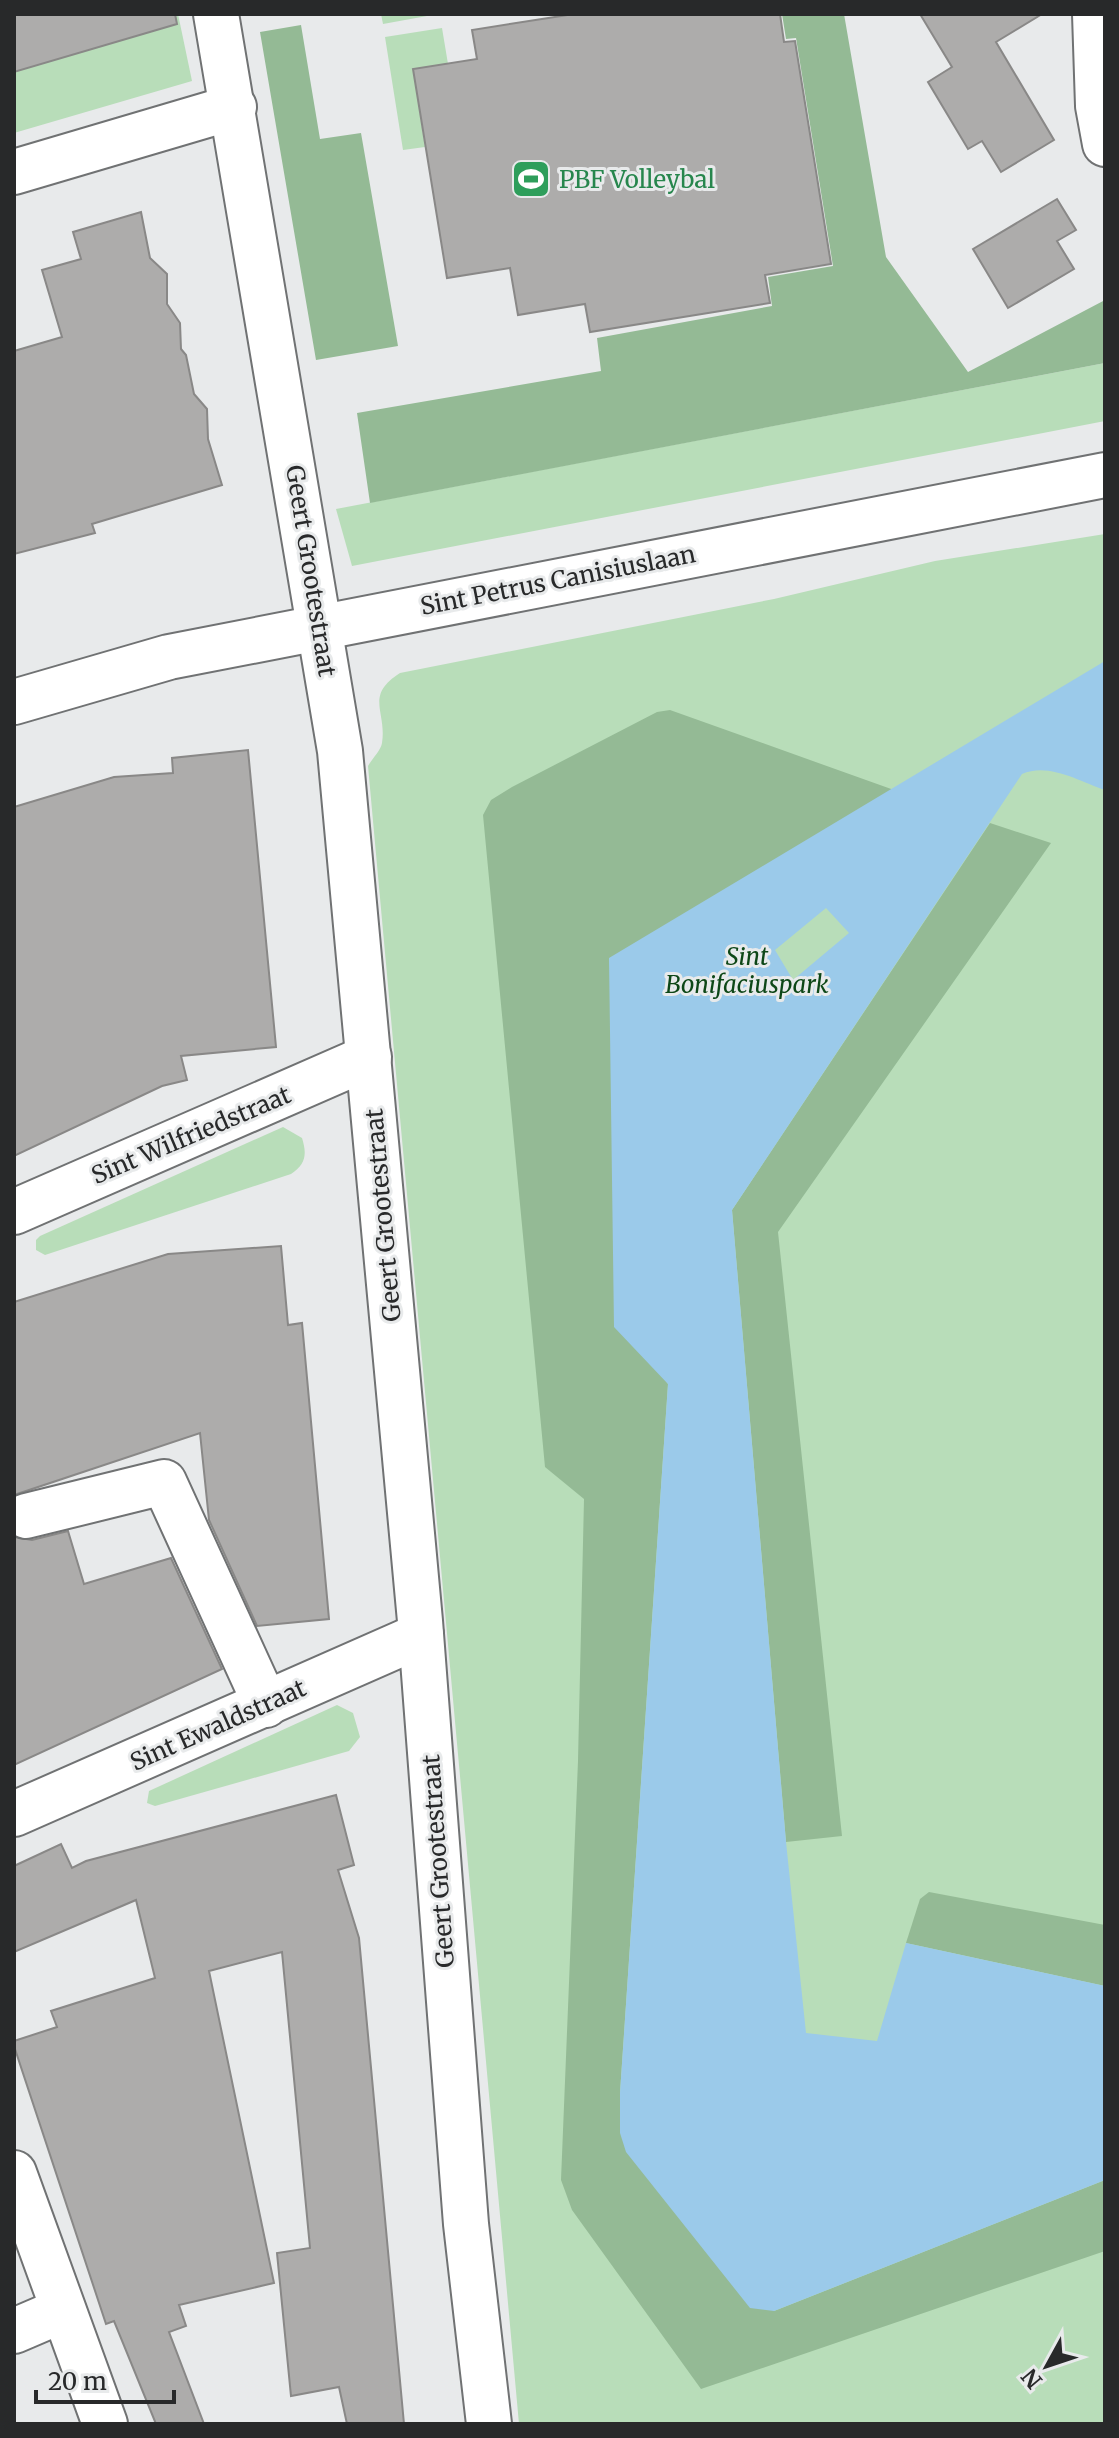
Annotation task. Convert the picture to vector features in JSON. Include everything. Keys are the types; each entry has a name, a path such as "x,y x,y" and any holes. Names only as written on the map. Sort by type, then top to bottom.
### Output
{"street":[{"name":"Geert Grootestraat","path":"216,14 340,751 421,1635 466,2224 489,2424"},
{"path":"1095,14 1098,106 1105,144"},
{"path":"14,172 234,107"},
{"name":"Sint Petrus Canisiuslaan","path":"14,702 169,657 1105,475"},
{"name":"Sint Wilfriedstraat","path":"14,1212 369,1057"},
{"path":"26,1516 164,1482 266,1705"},
{"name":"Sint Ewaldstraat","path":"14,1814 421,1635"},
{"path":"14,2173 105,2424"},
{"path":"14,2331 63,2310"}],"green space":[{"path":"14,14 178,14 192,81 14,133"},
{"path":"381,14 438,14 383,24"},
{"path":"782,14 844,14 886,257 968,372 1105,300 1105,363 370,503 357,413 601,371 597,338 772,306 768,277 833,266 796,38 786,39"},
{"path":"301,25 320,139 361,133 398,346 316,360 260,32"},
{"path":"442,28 448,64 413,69 425,147 403,150 385,37"},
{"path":"1105,363 1105,421 352,566 336,509"},
{"name":"Sint Bonifaciuspark","path":"1105,534 1105,2424 519,2424 368,766 382,743 380,697 389,681 400,673 774,599 935,561"},
{"path":"670,710 894,790 609,959 657,1369 668,1384 620,2093 774,2311 1105,2180 1105,2251 701,2389 572,2210 561,2180 578,1761 584,1499 545,1467 483,815 491,800 512,787 657,712"},
{"path":"990,823 1051,843 778,1232 842,1836 786,1842 732,1210"},
{"path":"283,1127 302,1138 304,1149 302,1162 291,1174 45,1255 36,1250 36,1240 40,1236"},
{"path":"337,1705 353,1713 360,1737 349,1751 155,1806 147,1803 149,1791"},
{"path":"929,1892 1105,1925 1105,1986 906,1943 920,1899"}],"water":[{"path":"1105,661 1105,790 1053,771 1022,774 732,1210 786,1842 806,2033 877,2041 906,1943 1105,1986 1105,2180 774,2311 750,2308 626,2152 620,2133 620,2093 668,1384 614,1327 609,958","holes":["826,908 849,933 793,980 775,950"]}],"building":[{"path":"14,14 175,14 177,24 14,72"},
{"path":"574,14 780,14 784,42 795,41 831,264 765,275 770,303 590,332 585,304 518,315 510,268 447,278 413,69 477,59 472,30"},
{"path":"920,14 1042,14 996,42 1054,140 1001,172 982,141 968,149 928,82 952,67"},
{"path":"1057,199 1076,230 1057,241 1074,269 1008,308 973,249"},
{"path":"141,212 150,258 167,274 167,304 180,323 181,349 186,355 194,394 207,409 208,439 222,485 92,524 95,533 14,554 14,351 62,337 42,270 81,259 73,232"},
{"path":"248,750 276,1047 181,1056 187,1080 162,1086 14,1156 14,807 114,777 173,773 172,758"},
{"path":"281,1246 288,1325 302,1323 329,1619 257,1626 209,1520 200,1433 14,1495 14,1302 168,1254"},
{"path":"68,1531 84,1584 171,1558 222,1669 14,1765 14,1537 32,1540"},
{"path":"336,1795 354,1865 338,1870 359,1938 404,2424 347,2424 339,2387 291,2396 277,2253 310,2248 282,1952 209,1971 274,2283 179,2305 186,2326 169,2332 204,2424 156,2424 114,2321 106,2324 14,2046 14,2041 57,2027 51,2011 155,1978 136,1900 14,1952 14,1866 61,1844 72,1868 86,1861"}],"place":[{"name":"PBF Volleybal","path":"531,179"}]}
